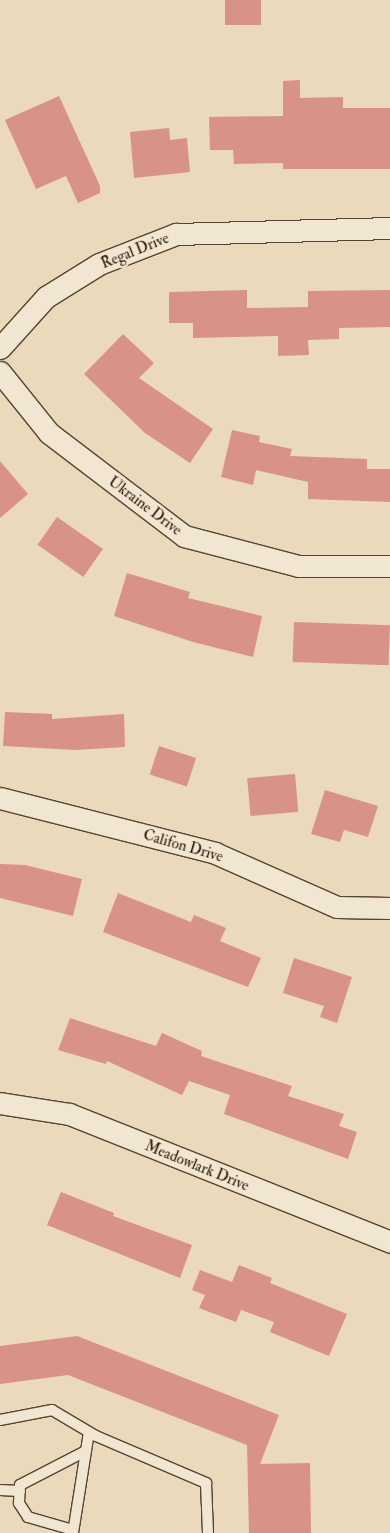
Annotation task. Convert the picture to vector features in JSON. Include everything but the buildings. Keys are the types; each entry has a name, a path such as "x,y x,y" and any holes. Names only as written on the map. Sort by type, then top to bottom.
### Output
{"street":[{"name":"Regal Drive","path":"0,348 46,297 99,264 176,234 390,228"},
{"name":"Ukraine Drive","path":"0,372 49,434 184,536 298,566 390,566"},
{"name":"Califon Drive","path":"0,798 215,852 337,907 390,908"},
{"name":"Meadowlark Drive","path":"0,1104 69,1114 390,1242"}],"lane":[{"path":"0,1420 52,1410 89,1432 206,1483 208,1533"},
{"path":"86,1451 40,1473 20,1485 19,1504 28,1517 73,1531 86,1451 89,1432"},
{"path":"0,1490 20,1491"}]}
